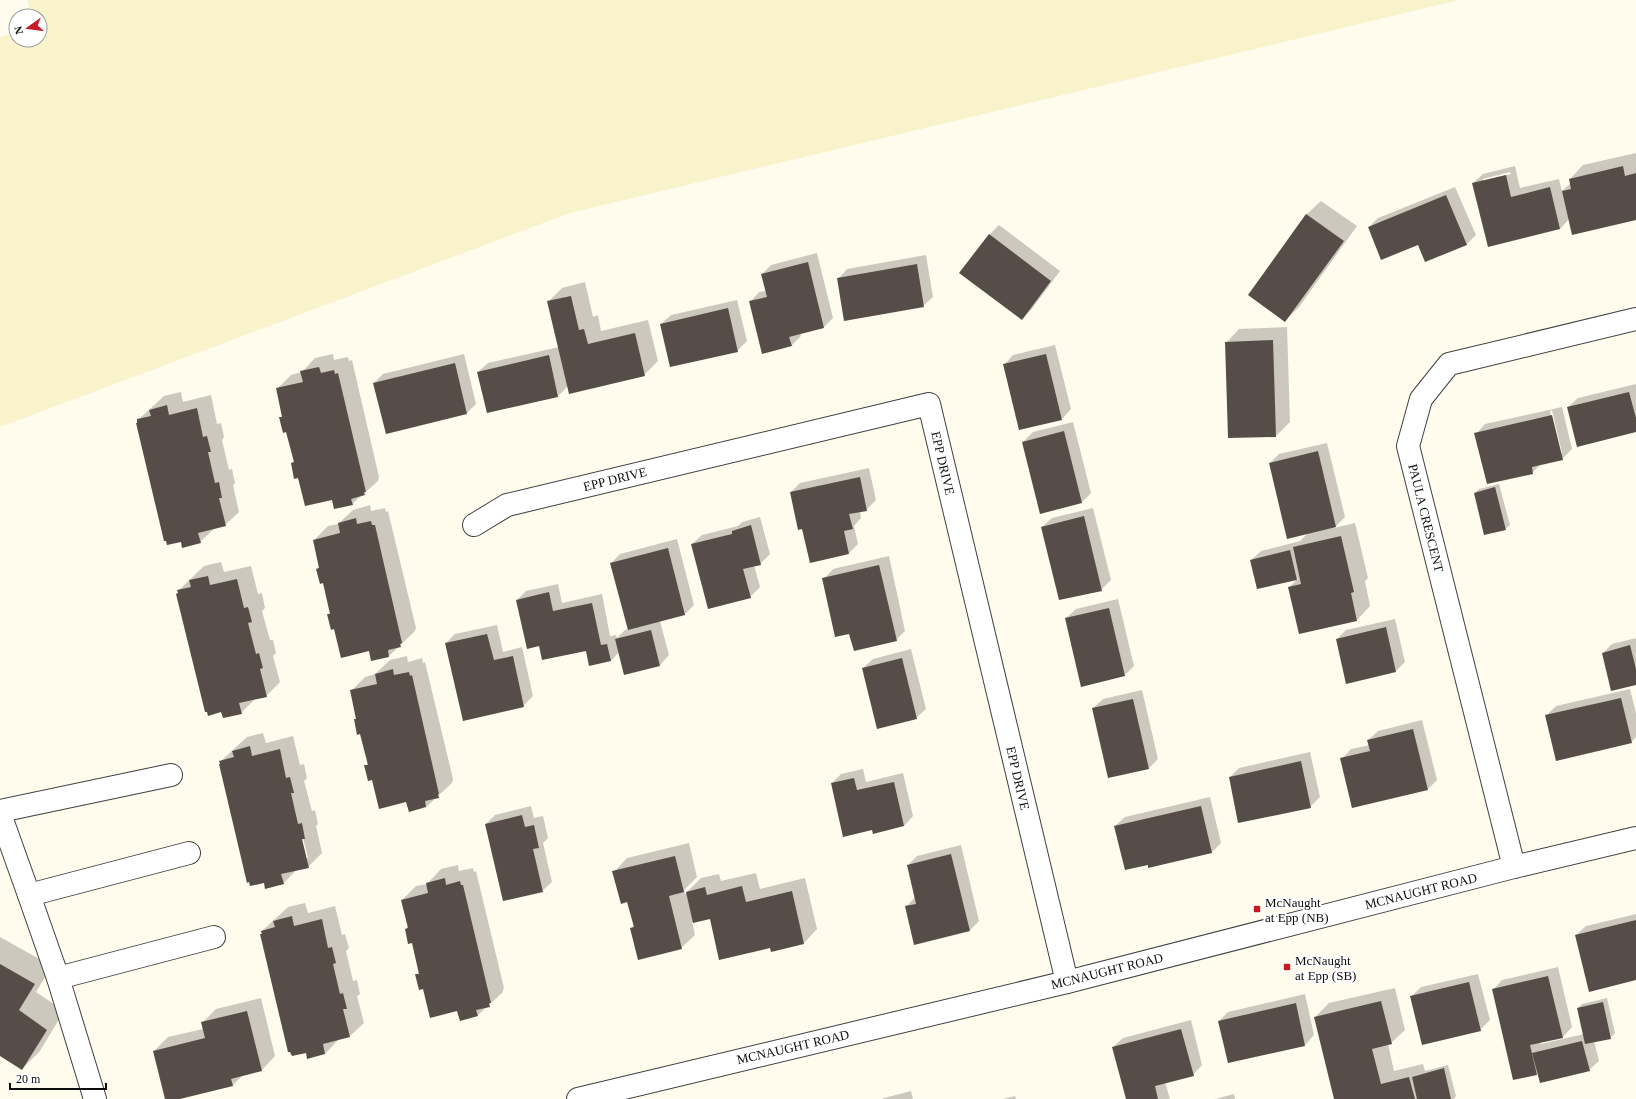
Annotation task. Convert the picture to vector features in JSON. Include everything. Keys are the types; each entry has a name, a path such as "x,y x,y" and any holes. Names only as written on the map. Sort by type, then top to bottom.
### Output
{"street":[{"name":"PAULA CRESCENT","path":"1514,867 1408,446 1421,399 1449,364 1636,319"},
{"name":"EPP DRIVE","path":"474,525 507,505 929,404 1067,982"},
{"path":"0,811 171,775"},
{"path":"0,814 58,978 95,1099"},
{"name":"MCNAUGHT ROAD","path":"578,1099 1067,982 1514,867 1636,838"},
{"path":"29,895 189,853"},
{"path":"58,978 214,937"}],"shaded area":[{"path":"28,0 1459,0 570,213 0,427 0,37 8,35 8,48 48,48 48,8 30,8"}],"building":[{"path":"1623,166 1625,176 1636,173 1636,220 1572,235 1562,191 1571,189 1569,179"},
{"path":"1506,175 1511,197 1550,187 1560,229 1488,247 1472,183"},
{"path":"1446,195 1467,245 1425,262 1418,245 1381,260 1368,227"},
{"path":"1306,214 1344,241 1285,322 1248,295"},
{"path":"989,234 1051,281 1022,320 959,273"},
{"path":"808,262 824,328 789,337 792,346 762,354 749,301 767,297 761,274"},
{"path":"917,264 924,307 844,321 837,278"},
{"path":"571,296 579,330 584,329 588,344 635,333 645,376 569,394 547,301"},
{"path":"728,308 738,352 670,367 660,324"},
{"path":"1273,340 1276,437 1228,438 1225,342"},
{"path":"1046,354 1062,420 1019,430 1003,364"},
{"path":"549,355 558,397 487,413 477,372"},
{"path":"455,363 467,414 386,434 373,383"},
{"path":"319,367 321,373 334,370 335,374 338,373 366,492 364,492 365,495 351,499 353,505 334,509 332,500 305,506 298,478 294,479 291,463 294,462 286,432 283,433 279,417 282,417 276,388 303,382 300,371"},
{"path":"1629,392 1636,418 1636,432 1577,447 1567,407"},
{"path":"167,405 169,415 197,408 203,437 207,436 211,452 208,452 215,483 219,482 222,498 219,498 226,526 198,533 201,543 182,548 181,542 167,545 166,541 164,541 136,423 137,419 151,416 149,410"},
{"path":"1552,415 1563,460 1532,467 1533,474 1487,484 1474,433"},
{"path":"1064,431 1082,503 1040,514 1022,442"},
{"path":"1318,451 1336,527 1287,539 1269,463"},
{"path":"860,477 867,511 849,514 853,529 844,531 849,554 810,563 802,529 798,530 790,492"},
{"path":"1495,487 1506,530 1484,535 1474,493"},
{"path":"1084,516 1102,591 1059,600 1041,527"},
{"path":"356,518 357,524 371,521 372,525 375,525 402,643 400,644 401,647 388,650 389,657 371,661 369,651 341,658 334,629 331,630 327,614 330,614 323,583 320,584 316,569 319,568 313,540 340,533 338,523"},
{"path":"751,525 761,565 743,569 751,598 708,609 691,544 732,534 732,531"},
{"path":"1341,536 1354,592 1351,593 1357,621 1299,634 1288,587 1301,584 1293,547"},
{"path":"668,548 685,615 628,630 610,563"},
{"path":"1290,550 1297,580 1257,589 1250,560"},
{"path":"879,565 897,641 854,651 849,634 835,637 822,578"},
{"path":"208,576 210,585 237,579 244,608 248,607 252,622 248,623 256,654 259,653 263,668 260,669 267,697 239,703 242,714 223,718 221,712 208,716 207,712 205,712 176,594 178,593 177,590 191,587 189,580"},
{"path":"549,592 553,611 592,603 601,645 607,644 611,661 589,666 586,651 542,660 539,646 527,649 516,600"},
{"path":"1109,608 1125,676 1081,687 1065,618"},
{"path":"1386,627 1396,672 1346,684 1336,639"},
{"path":"651,630 660,666 624,675 615,639"},
{"path":"487,634 494,660 513,656 524,707 463,721 445,643"},
{"path":"1630,645 1636,669 1636,685 1611,691 1602,653"},
{"path":"902,658 917,719 877,729 862,668"},
{"path":"393,669 394,675 409,672 410,676 412,675 439,794 439,798 425,801 426,807 409,812 406,802 379,809 372,780 368,781 364,765 368,765 360,734 357,735 354,719 356,719 350,690 377,684 375,674"},
{"path":"1621,698 1632,743 1556,761 1545,715"},
{"path":"1133,699 1149,769 1108,778 1092,708"},
{"path":"1413,729 1428,790 1352,808 1340,758 1370,751 1367,740"},
{"path":"250,746 252,756 280,749 286,778 290,777 294,793 291,793 298,824 302,823 305,839 302,839 309,868 281,874 284,884 265,889 264,883 250,886 249,882 247,883 219,764 219,761 234,757 232,751"},
{"path":"1301,761 1311,808 1238,823 1229,777"},
{"path":"854,778 857,790 894,782 904,826 873,834 872,830 843,837 831,783"},
{"path":"1201,806 1212,853 1148,868 1148,865 1125,870 1114,826"},
{"path":"522,815 525,827 534,825 539,848 533,849 543,892 503,901 485,824"},
{"path":"951,854 970,931 914,945 905,906 916,904 907,865"},
{"path":"675,856 684,892 669,896 682,949 638,960 630,928 634,927 627,902 621,904 612,871"},
{"path":"445,878 446,885 460,881 461,885 463,885 491,1003 489,1003 490,1007 476,1010 478,1016 460,1021 457,1011 430,1018 423,989 419,990 415,974 419,974 412,943 408,944 405,929 408,928 401,900 428,893 426,883"},
{"path":"742,886 746,902 792,891 804,944 771,952 770,948 719,960 710,919 693,923 686,892 705,887 707,895"},
{"path":"292,916 294,926 322,919 328,948 332,947 336,963 333,964 340,994 343,993 347,1009 343,1009 350,1037 323,1044 325,1054 307,1059 306,1053 292,1056 290,1052 288,1052 260,934 262,934 261,931 275,927 273,921"},
{"path":"1636,920 1636,980 1589,992 1575,935"},
{"path":"0,964 35,984 19,1010 47,1030 22,1070 0,1056"},
{"path":"1548,976 1563,1038 1530,1045 1537,1075 1513,1080 1492,989"},
{"path":"1469,982 1481,1031 1422,1045 1410,996"},
{"path":"1381,1001 1392,1044 1372,1049 1381,1084 1409,1077 1415,1099 1334,1099 1314,1017"},
{"path":"1603,1002 1611,1039 1585,1044 1577,1008"},
{"path":"1296,1003 1305,1046 1228,1063 1218,1021"},
{"path":"247,1011 262,1071 231,1079 233,1086 180,1099 165,1099 153,1051 205,1038 201,1022"},
{"path":"1181,1029 1194,1076 1155,1086 1158,1099 1126,1099 1112,1047"},
{"path":"1582,1041 1590,1071 1540,1083 1532,1053"},
{"path":"1444,1068 1451,1099 1417,1099 1412,1077"}],"place":[{"name":"McNaught at Epp (NB)","path":"1257,909"},
{"name":"McNaught at Epp (SB)","path":"1287,967"}]}
